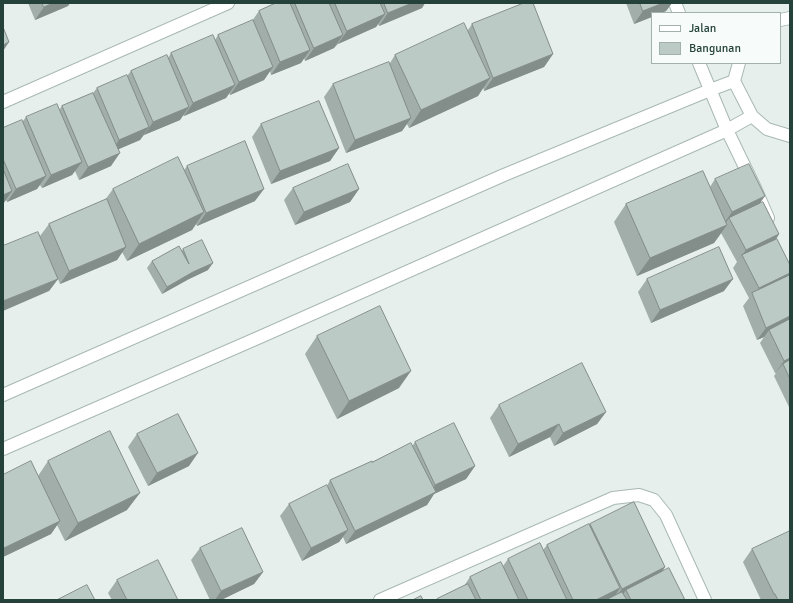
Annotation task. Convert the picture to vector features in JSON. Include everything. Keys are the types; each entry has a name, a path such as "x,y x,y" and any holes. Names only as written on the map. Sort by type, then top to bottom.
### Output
{"street":[{"path":"3,102 228,3"},
{"path":"699,64 727,130 755,188 772,229"},
{"path":"739,64 734,81 752,116 767,129 790,136"},
{"path":"3,396 504,175 734,81"},
{"path":"3,449 727,130 752,116"},
{"path":"380,600 613,498 639,495 654,500 666,515 705,600"}],"building":[{"path":"42,3 53,3 44,7"},
{"path":"276,3 290,3 310,50 280,62 259,11"},
{"path":"295,3 329,3 343,35 314,48"},
{"path":"335,3 380,3 385,14 347,31"},
{"path":"384,3 412,3 388,13"},
{"path":"524,3 533,3 553,54 493,78 472,24"},
{"path":"640,3 663,3 643,11"},
{"path":"253,20 273,67 239,82 218,35"},
{"path":"464,23 490,78 421,110 395,55"},
{"path":"3,27 9,42 3,45"},
{"path":"213,35 235,85 193,103 171,53"},
{"path":"167,55 189,107 153,122 131,71"},
{"path":"389,62 411,118 355,140 333,84"},
{"path":"127,75 149,127 119,140 97,88"},
{"path":"93,93 120,153 88,167 62,106"},
{"path":"319,101 339,148 280,171 261,124"},
{"path":"57,104 82,162 51,175 26,117"},
{"path":"22,120 46,176 16,189 3,159 3,128"},
{"path":"245,141 264,189 206,213 187,166"},
{"path":"178,157 204,212 139,244 113,189"},
{"path":"348,164 359,189 304,212 293,188"},
{"path":"749,164 765,196 732,212 715,179"},
{"path":"3,169 12,191 3,195"},
{"path":"703,171 727,225 650,258 626,204"},
{"path":"107,199 126,247 69,271 49,224"},
{"path":"763,202 779,234 746,250 729,218"},
{"path":"38,232 58,279 3,301 3,246"},
{"path":"777,239 790,265 790,273 759,288 742,255"},
{"path":"202,240 213,263 193,272 167,287 152,261 179,246 189,264 183,249"},
{"path":"719,247 733,279 660,310 647,279"},
{"path":"790,275 790,316 766,328 752,293"},
{"path":"380,306 411,371 349,401 317,336"},
{"path":"790,319 790,358 784,361 769,330"},
{"path":"790,360 790,379 783,364"},
{"path":"582,363 606,412 563,433 559,424 518,444 499,405"},
{"path":"178,414 198,453 157,473 137,434"},
{"path":"454,423 475,466 435,485 415,442"},
{"path":"110,431 140,493 78,523 48,461"},
{"path":"411,443 436,492 355,531 330,480"},
{"path":"31,461 60,521 4,548 3,475"},
{"path":"327,485 348,530 311,548 289,504"},
{"path":"634,502 665,567 622,589 590,524"},
{"path":"589,524 620,588 596,600 573,600 547,545"},
{"path":"242,528 263,572 221,591 200,548"},
{"path":"790,531 790,600 778,600 752,549"},
{"path":"540,543 567,600 528,600 508,559"},
{"path":"158,560 178,600 127,600 117,580"},
{"path":"501,562 519,600 481,600 470,577"},
{"path":"669,568 685,600 631,600 626,590"},
{"path":"468,584 476,600 437,600 437,599"},
{"path":"87,585 95,600 57,600"},
{"path":"622,592 627,600 606,600"},
{"path":"421,596 423,600 413,600"}]}
